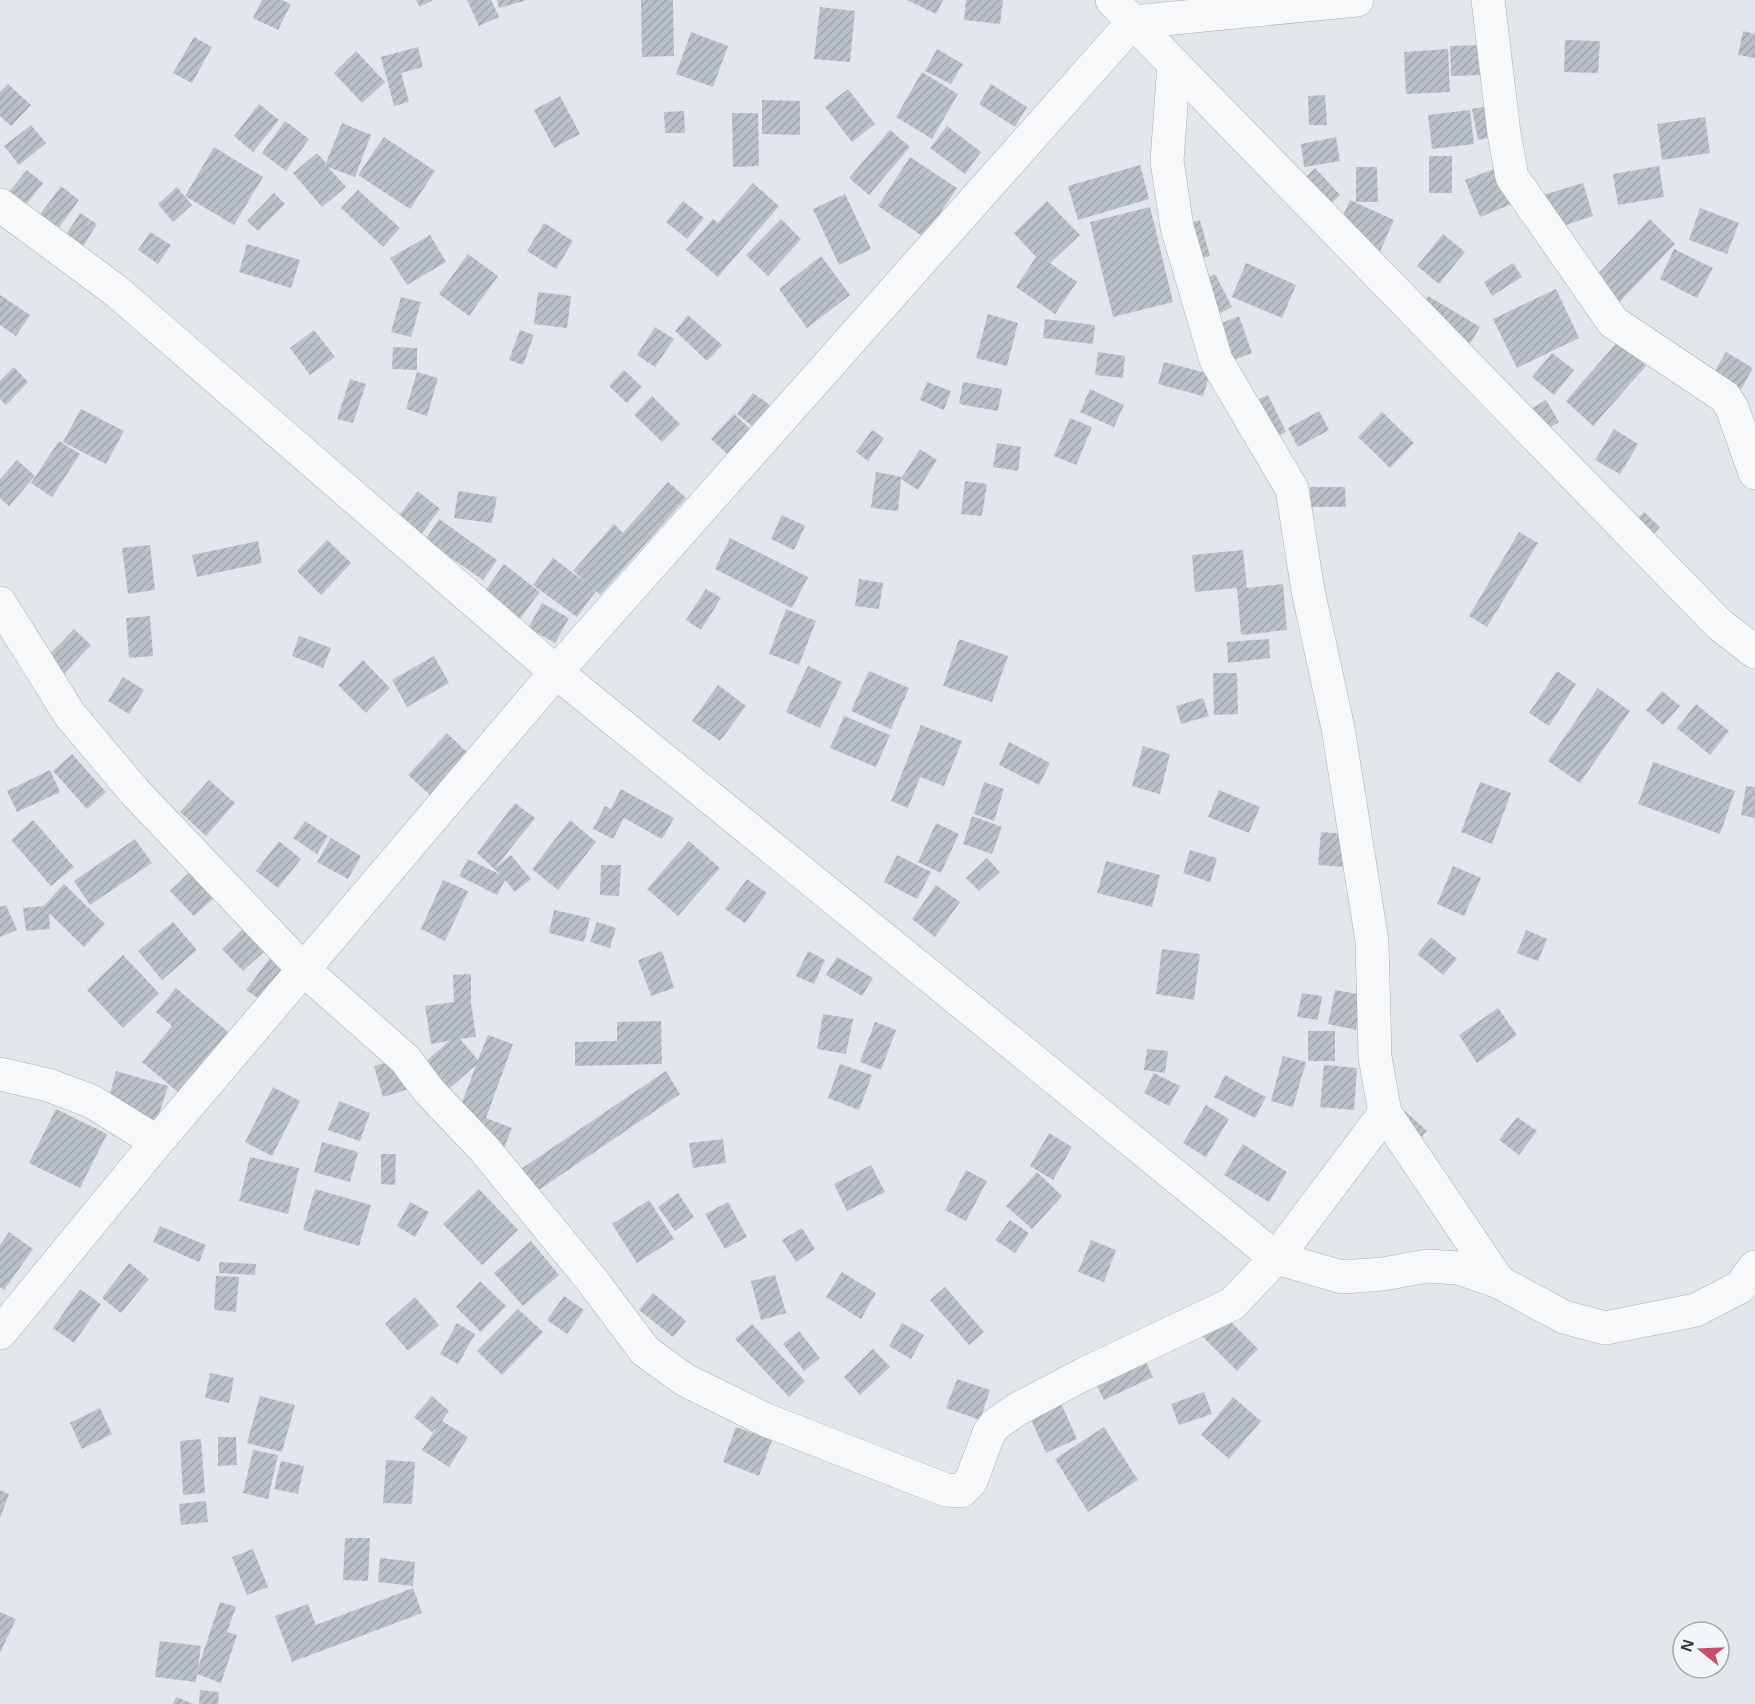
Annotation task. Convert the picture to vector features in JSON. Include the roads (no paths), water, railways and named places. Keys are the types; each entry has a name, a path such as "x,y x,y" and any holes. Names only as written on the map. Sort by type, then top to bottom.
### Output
{"street":[{"path":"0,1333 303,969 1122,11 1358,0"},
{"path":"1488,0 1504,133 1512,177 1613,322 1725,397 1732,408 1755,473"},
{"path":"1122,11 1719,624 1755,652"},
{"path":"1174,64 1167,161 1177,227 1216,360 1292,489 1308,591 1338,728 1372,941 1375,1058 1385,1113 1499,1282"},
{"path":"0,205 115,290 556,672 1276,1258 1342,1277 1383,1274 1427,1266 1458,1268 1499,1282 1564,1317 1605,1328 1696,1310 1740,1287 1755,1267"},
{"path":"0,603 70,715 134,790 303,969 405,1059 429,1091 485,1150 576,1260 645,1352 685,1380 766,1420 946,1490 961,1491 971,1481 989,1433 995,1425 1016,1410 1084,1374 1232,1304 1276,1258 1385,1113"},
{"path":"0,1074 48,1085 91,1101 157,1142"}]}
